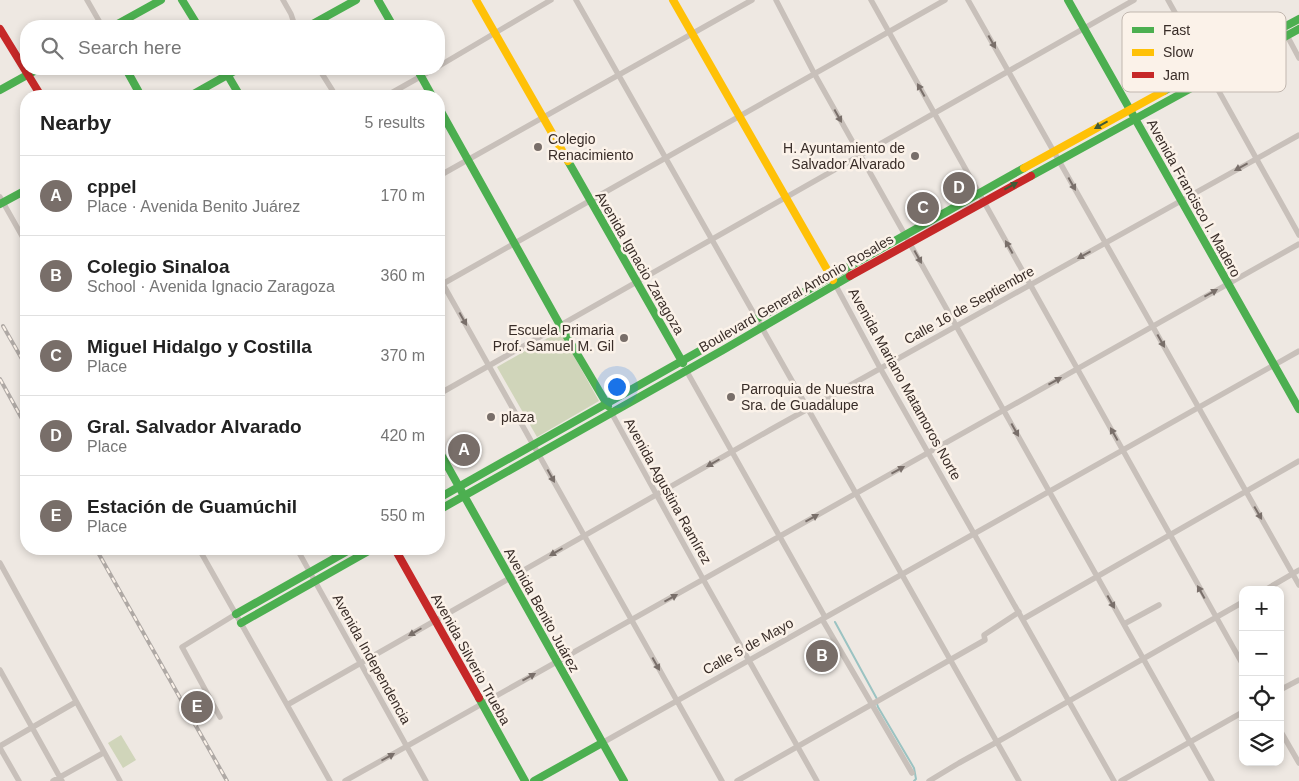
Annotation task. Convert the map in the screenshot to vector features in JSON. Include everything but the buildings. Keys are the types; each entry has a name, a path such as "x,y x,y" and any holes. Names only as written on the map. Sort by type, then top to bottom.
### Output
{"street":[{"path":"87,0 99,20"},
{"path":"125,20 160,0"},
{"path":"182,0 194,20"},
{"path":"283,0 293,20"},
{"path":"320,20 356,0"},
{"path":"378,0 390,20"},
{"name":"Avenida Ignacio Zaragoza","path":"476,0 912,773"},
{"path":"445,62 551,0"},
{"path":"576,0 1019,781"},
{"name":"Avenida Mariano Matamoros Norte","path":"673,0 1114,781"},
{"path":"445,173 752,0"},
{"path":"776,0 814,73 1212,781"},
{"path":"871,0 1239,657"},
{"path":"445,283 945,0"},
{"path":"968,0 1299,585"},
{"name":"Avenida Francisco I. Madero","path":"1068,0 1299,409"},
{"path":"445,391 1134,0"},
{"path":"1168,0 1175,12"},
{"name":"Boulevard General Antonio Rosales","path":"1286,31 1299,19"},
{"path":"0,29 20,61"},
{"name":"Boulevard General Antonio Rosales","path":"1286,32 1299,29"},
{"path":"1286,34 1299,58"},
{"path":"0,90 26,75"},
{"path":"29,75 37,90"},
{"path":"129,75 138,90"},
{"path":"199,90 222,75"},
{"path":"228,75 236,90"},
{"path":"323,75 332,90"},
{"path":"396,90 421,76 429,90"},
{"name":"Boulevard General Antonio Rosales","path":"445,495 830,276 1161,92"},
{"name":"Boulevard General Antonio Rosales","path":"445,507 909,242 1183,92"},
{"path":"1219,92 1299,235"},
{"name":"Avenida Agustina Ramírez","path":"445,119 817,781"},
{"name":"Calle 16 de Septiembre","path":"287,705 808,409 1299,135"},
{"path":"20,193 1,201 20,233"},
{"path":"345,781 1299,244"},
{"path":"445,292 489,366 722,781"},
{"name":"Calle 5 de Mayo","path":"534,781 1299,352"},
{"path":"1023,619 1299,461"},
{"name":"Avenida Benito Juárez","path":"445,462 624,781"},
{"path":"202,555 330,781"},
{"name":"Avenida Independencia","path":"300,555 426,781"},
{"path":"220,717 182,647 340,555"},
{"path":"241,623 361,555"},
{"name":"Avenida Silverio Trueba","path":"398,555 526,781"},
{"path":"0,563 120,781"},
{"path":"1272,586 1299,570"},
{"path":"929,781 1239,604"},
{"path":"1124,624 1160,606"},
{"path":"736,781 985,640 984,634 1019,612"},
{"path":"0,670 61,779"},
{"path":"1284,688 1299,680"},
{"path":"18,781 0,747 76,702"},
{"path":"1121,781 1239,714"},
{"path":"1284,737 1299,763"},
{"path":"53,781 61,779 103,753"}],"green space":[{"path":"560,331 599,401 537,437 497,367"},
{"path":"121,735 136,760 123,768 108,743"}],"waterway":[{"path":"835,622 877,699"},
{"path":"877,704 914,768 916,779 914,781"}],"railway":[{"path":"3,326 20,356"},
{"path":"0,379 20,415"},
{"path":"99,555 227,781"}],"traffic: fast":[{"path":"125,20 161,0"},
{"path":"182,0 194,20"},
{"path":"320,20 356,0"},
{"path":"378,0 390,20"},
{"path":"1068,0 1299,409"},
{"path":"1286,26 1299,19"},
{"path":"1286,36 1299,29"},
{"path":"0,90 27,75"},
{"path":"129,75 138,90"},
{"path":"201,90 227,75"},
{"path":"228,75 236,90"},
{"path":"420,75 429,90"},
{"path":"1031,176 1184,92"},
{"path":"445,119 560,325 608,406"},
{"path":"568,161 683,363"},
{"path":"445,495 1024,168"},
{"path":"0,204 20,193"},
{"path":"445,507 850,276"},
{"path":"445,462 624,781"},
{"path":"236,614 340,555"},
{"path":"241,623 361,555"},
{"path":"479,698 525,781"},
{"path":"534,781 602,743"}],"traffic: slow":[{"path":"476,0 568,161"},
{"path":"673,0 833,280"},
{"path":"1024,168 1162,92"}],"traffic: jam":[{"path":"0,29 20,62"},
{"path":"28,75 37,90"},
{"path":"850,276 1031,176"},
{"path":"398,555 479,698"}],"place":[{"name":"Colegio Renacimiento","path":"538,147"},
{"name":"H. Ayuntamiento de Salvador Alvarado","path":"915,156"},
{"name":"Gral. Salvador Alvarado","path":"959,188"},
{"name":"Miguel Hidalgo y Costilla","path":"923,208"},
{"name":"Escuela Primaria Prof. Samuel M. Gil","path":"624,338"},
{"name":"Parroquia de Nuestra Sra. de Guadalupe","path":"731,397"},
{"name":"plaza","path":"491,417"},
{"name":"cppel","path":"464,450"},
{"name":"Colegio Sinaloa","path":"822,656"},
{"name":"Estación de Guamúchil","path":"197,707"}]}
